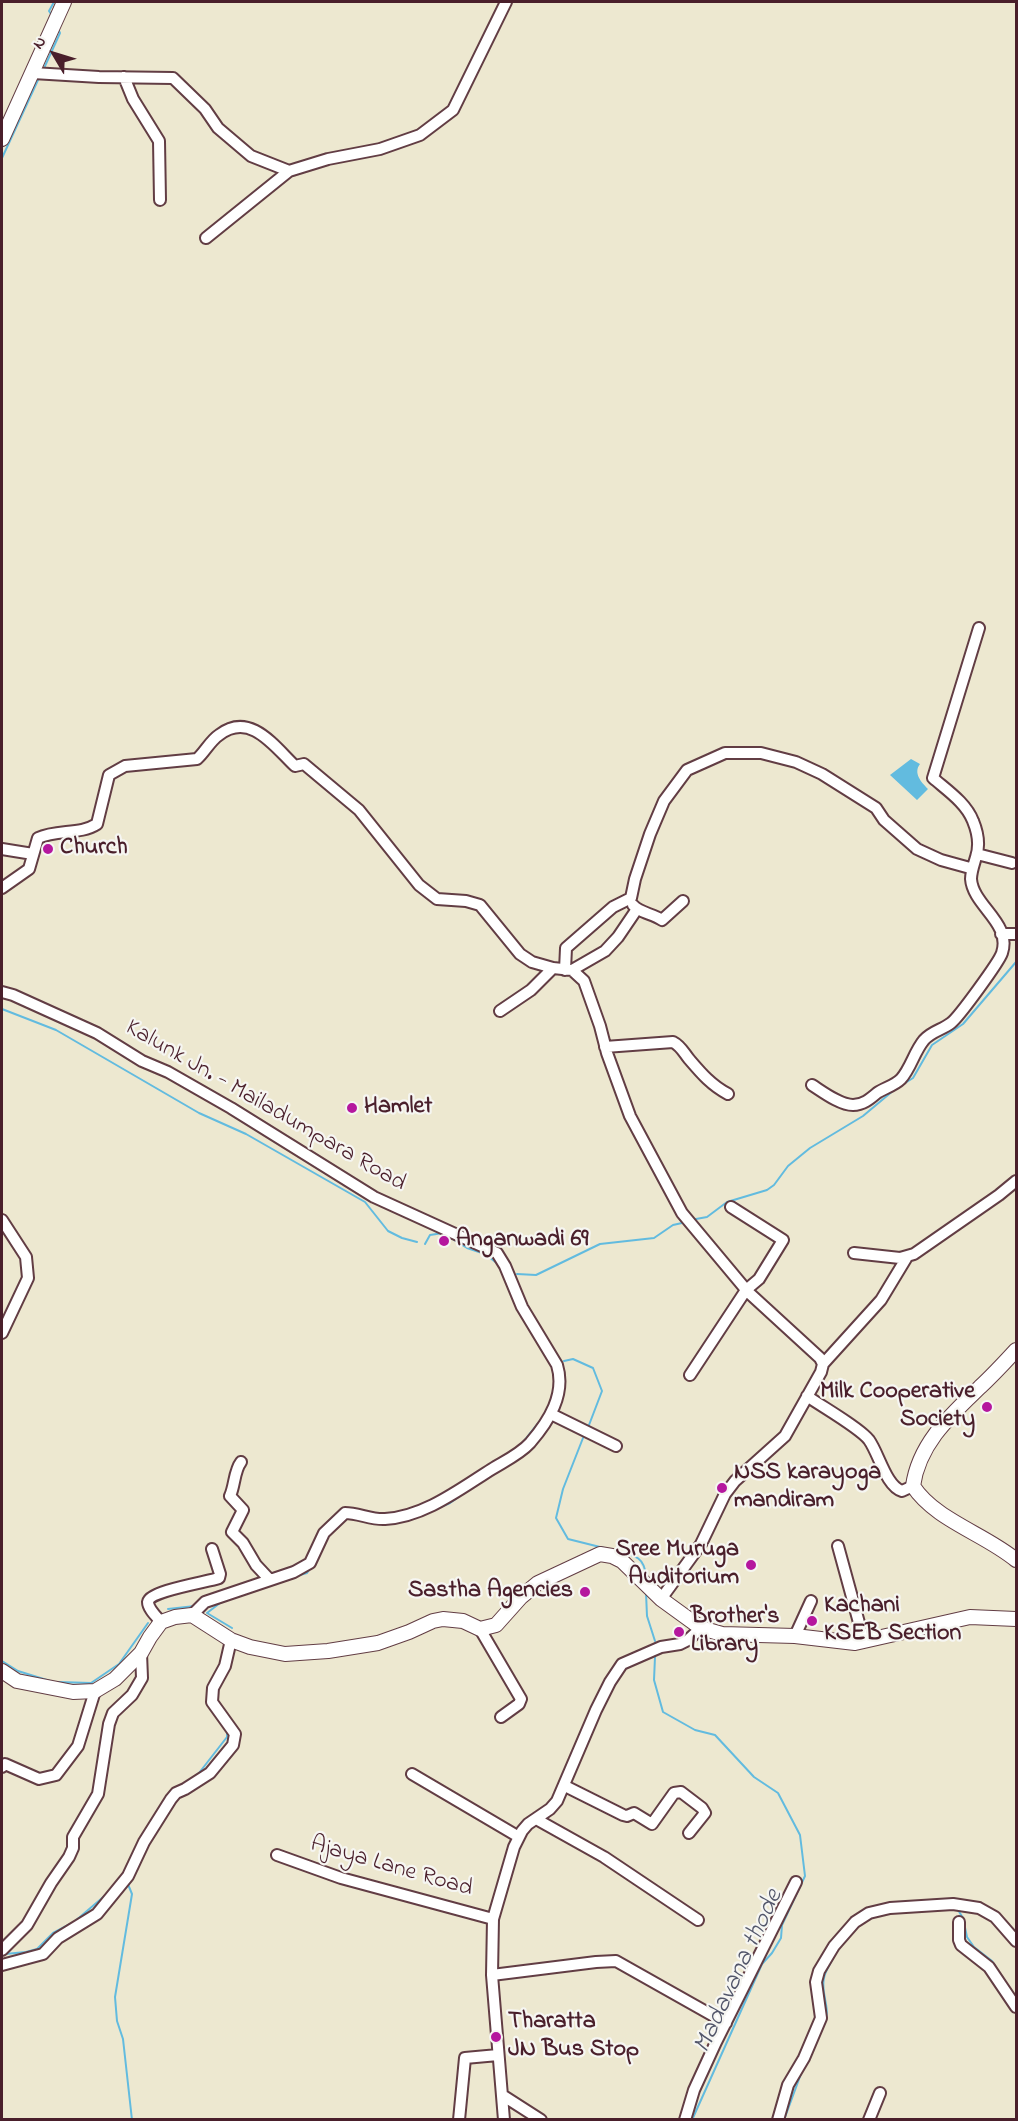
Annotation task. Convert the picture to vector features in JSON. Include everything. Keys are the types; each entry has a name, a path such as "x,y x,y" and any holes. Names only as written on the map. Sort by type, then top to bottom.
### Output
{"main road":[{"path":"2,139 64,2"},
{"path":"1017,1350 940,1428 923,1453 914,1474 913,1485 919,1496 952,1520 1017,1560"},
{"path":"2,1671 17,1681 73,1692 95,1691 115,1679 141,1653 161,1622 192,1615 231,1640 250,1647 285,1654 328,1652 378,1643 443,1619 463,1621 480,1629 496,1624 521,1597 538,1583 600,1554 622,1561 662,1599 700,1628 723,1634 795,1635 855,1643 970,1617 1017,1619"}],"street":[{"path":"206,238 289,171 328,159 380,149 420,135 453,110 506,2"},
{"path":"33,73 173,78 205,109 218,128 251,156 289,171"},
{"path":"124,77 133,99 159,141 159,200"},
{"path":"812,1085 827,1095 851,1105 869,1100 896,1083 924,1040 933,1032 950,1024 961,1013 1002,954 1001,934 996,920 979,900 971,878 979,841 973,820 962,803 933,778 979,628"},
{"path":"2,888 29,869 36,839 57,832 86,830 97,824 109,776 119,769 125,766 197,759 213,740 226,730 238,726 252,728 295,766 304,764 359,810 419,885 437,899 466,901 480,905 520,954 532,962 568,970 585,981 605,1047 630,1116 682,1213 746,1290 820,1358 823,1364"},
{"path":"683,901 662,920 637,909 633,906 631,898 635,879 664,801 687,770 725,753 761,753 796,762 822,774 876,808 884,820 917,849 941,860 970,868 973,866"},
{"path":"2,849 33,854"},
{"path":"977,854 1012,863"},
{"path":"568,970 566,948 614,907 631,898"},
{"path":"568,970 605,951 618,937 637,909"},
{"path":"1001,934 1017,934"},
{"path":"500,1011 531,990 548,976 553,968"},
{"name":"Kalunk Jn. - Mailadumpara Road","path":"2,992 13,994 98,1033 142,1061 168,1072 231,1108 374,1197 497,1253 522,1307 557,1365 560,1374 560,1388 551,1414"},
{"path":"605,1047 673,1042 680,1045 706,1079 728,1094"},
{"path":"662,1599 701,1544 725,1494 735,1481 785,1436 821,1372 823,1364 881,1300 907,1257 1017,1181"},
{"path":"690,1375 746,1290 759,1279 783,1240 731,1207"},
{"path":"2,1220 26,1257 28,1278 2,1333"},
{"path":"854,1253 907,1257"},
{"path":"807,1396 866,1437 891,1482 898,1490 902,1491 913,1485"},
{"path":"192,1615 205,1602 294,1572 309,1563 324,1533 345,1513 384,1519 412,1513 452,1495 524,1449 551,1414 616,1446"},
{"path":"241,1462 237,1467 236,1480 230,1496 243,1509 243,1513 232,1533 243,1543 256,1565 270,1580"},
{"path":"838,1546 864,1641"},
{"path":"161,1622 148,1602 155,1594 219,1578 220,1574 212,1549"},
{"path":"795,1635 811,1601"},
{"path":"504,2120 492,1975 493,1919 514,1847 528,1824 550,1809 557,1801 596,1710 622,1664 661,1647 680,1644 688,1640 700,1628"},
{"path":"480,1629 521,1699 519,1704 501,1718"},
{"path":"2,1965 43,1954 58,1938 97,1914 128,1876 144,1842 176,1793 210,1773 233,1745 235,1734 212,1702 213,1688 225,1666 231,1640"},
{"path":"2,1950 27,1925 69,1857 73,1848 73,1836 98,1794 111,1717 132,1695 142,1678 141,1653"},
{"path":"2,1767 5,1764 39,1779 56,1775 78,1746 95,1691"},
{"path":"412,1774 519,1837"},
{"path":"564,1786 623,1815 634,1813 652,1824 674,1793 681,1792 705,1813 689,1833"},
{"path":"536,1819 604,1857 698,1920"},
{"name":"Ajaya Lane Road","path":"277,1855 341,1878 493,1919"},
{"path":"685,2120 694,2091 796,1882"},
{"path":"778,2120 788,2085 804,2058 820,2018 816,1982 819,1971 834,1946 855,1922 869,1913 890,1908 952,1904 979,1908 999,1920 1017,1941"},
{"path":"959,1922 961,1945 988,1967 1017,2007"},
{"path":"492,1975 616,1961 726,2023"},
{"path":"459,2120 465,2058 498,2055"},
{"path":"869,2120 880,2093"},
{"path":"502,2095 541,2120"}],"water":[{"path":"911,759 920,764 917,771 928,789 917,800 890,775"}],"waterway":[{"path":"51,14 49,11 54,2"},
{"path":"45,66 59,31"},
{"path":"2,158 38,80"},
{"path":"902,1085 913,1078 932,1045 963,1024 1016,962"},
{"path":"2,1009 56,1030 199,1113 246,1134 365,1202 388,1231 417,1242"},
{"path":"696,1219 707,1217 727,1202 767,1190 774,1185 788,1166 810,1148 863,1116 894,1090"},
{"path":"517,1274 536,1275 600,1244 654,1238 673,1225 682,1223"},
{"path":"425,1244 430,1235 443,1233 467,1248 485,1254 498,1264"},
{"path":"564,1361 573,1359 593,1368 602,1391 589,1425"},
{"path":"520,1446 546,1413"},
{"path":"583,1438 563,1489 556,1518 568,1539 608,1549"},
{"path":"436,1509 450,1503 470,1489"},
{"path":"385,1524 397,1523"},
{"path":"613,1550 632,1555 640,1560 646,1577"},
{"path":"296,1576 307,1573 311,1567"},
{"path":"646,1593 647,1616 655,1641"},
{"path":"229,1599 207,1613 232,1628"},
{"path":"168,1609 195,1606"},
{"path":"58,1682 91,1683 119,1664 148,1623"},
{"name":"Madavana thode","path":"655,1657 654,1680 663,1712 695,1730 715,1735 754,1777 778,1793 800,1835 805,1876 782,1925 781,1938 762,1964 692,2120"},
{"path":"2,1661 18,1671 50,1681"},
{"path":"194,1777 227,1737 227,1732"},
{"path":"127,1882 132,1894 115,1997 117,2021 123,2039 132,2120"},
{"path":"5,1954 37,1949 53,1933 74,1922 108,1893"},
{"path":"958,1910 963,1918 967,1937 974,1947 992,1961 1006,1983"},
{"path":"824,2025 827,2013 823,1984 834,1956"},
{"path":"784,2120 802,2071"}],"place":[{"name":"Church","path":"48,849"},
{"name":"Hamlet","path":"352,1108"},
{"name":"Anganwadi 69","path":"444,1241"},
{"name":"Milk Cooperative Society","path":"987,1407"},
{"name":"NSS karayoga mandiram","path":"722,1488"},
{"name":"Sree Muruga Auditorium","path":"751,1565"},
{"name":"Sastha Agencies","path":"585,1592"},
{"name":"Kachani KSEB Section","path":"812,1621"},
{"name":"Brother's Library","path":"679,1632"},
{"name":"Tharatta JN Bus Stop","path":"496,2037"}]}
